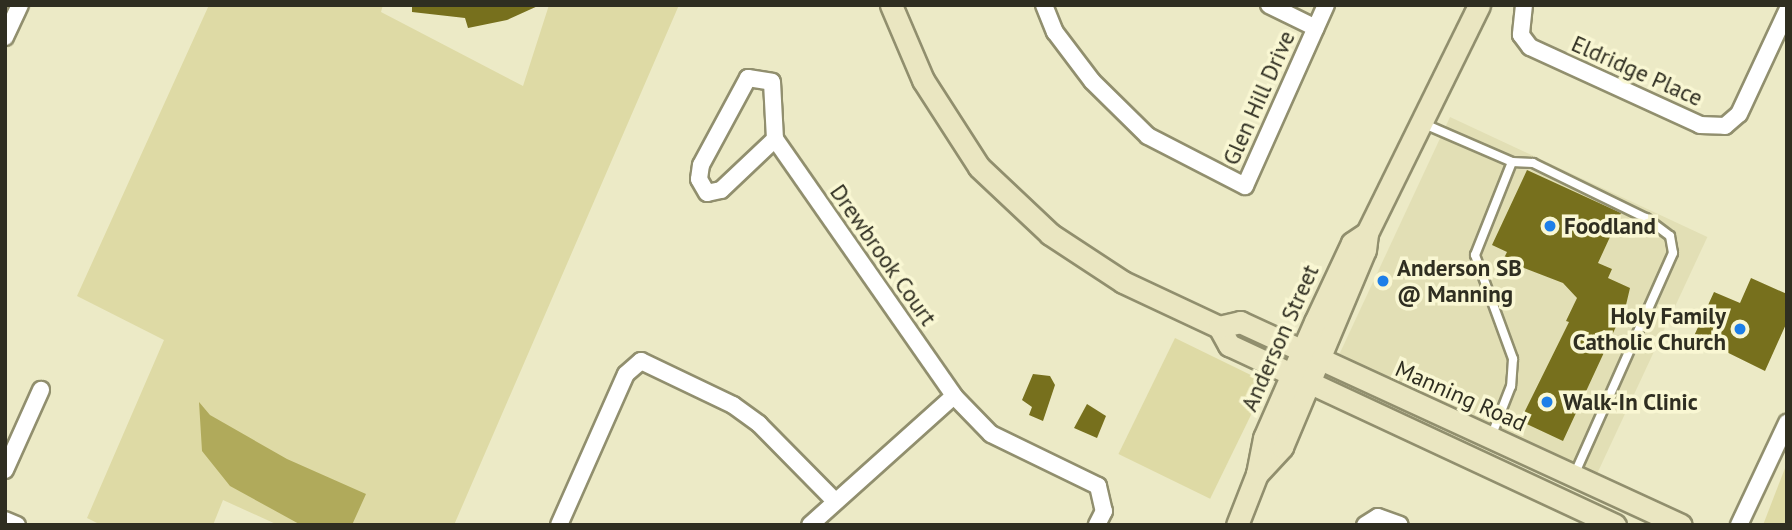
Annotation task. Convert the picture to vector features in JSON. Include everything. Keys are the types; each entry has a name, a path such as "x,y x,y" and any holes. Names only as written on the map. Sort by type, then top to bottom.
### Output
{"main road":[{"name":"Manning Road","path":"891,5 923,80 979,167 1050,234 1123,282 1219,327 1229,345 1615,525"},
{"name":"Anderson Street","path":"1237,525 1257,474 1282,447 1301,379 1311,355 1365,250 1367,233 1479,5"},
{"name":"Manning Road","path":"1219,327 1240,322 1681,525"}],"street":[{"path":"5,37 20,5"},
{"name":"Glen Hill Drive","path":"1044,5 1055,32 1092,81 1148,136 1245,186 1326,5"},
{"path":"1269,5 1316,28"},
{"name":"Eldridge Place","path":"1524,5 1521,35 1530,47 1700,125 1724,126 1739,114 1787,11"},
{"path":"748,78 772,82 775,139 721,190 708,193 699,179 701,165 748,78"},
{"name":"Drewbrook Court","path":"775,139 954,396 991,434 1097,486 1104,511 1097,525"},
{"path":"559,525 626,374 641,361 733,405 759,424 835,501"},
{"path":"5,470 41,390"},
{"path":"810,525 954,396"},
{"path":"1739,525 1787,423"},
{"path":"1365,525 1378,517 1400,525"},
{"path":"5,520 17,525"}],"lane":[{"path":"1420,122 1511,162 1533,163 1646,218 1670,236 1673,253 1574,475"},
{"path":"1490,439 1511,386 1513,359 1475,255 1511,162"}],"shaded area":[{"path":"209,5 383,5 381,12 523,86 549,5 679,5 454,525 278,525 223,500 213,525 101,525 87,518 164,340 77,296"},
{"path":"1450,117 1707,237 1596,475 1339,355"},
{"path":"1175,338 1267,383 1210,499 1118,454"},
{"path":"199,402 210,415 287,459 366,494 352,525 301,525 230,486 202,451"},
{"path":"1787,463 1787,525 1763,525"}],"building":[{"path":"412,5 540,5 507,20 468,28 465,18 412,12"},
{"path":"1527,170 1621,213 1598,263 1612,269 1608,278 1630,288 1626,305 1563,441 1520,421 1569,322 1566,321 1577,298 1563,283 1503,260 1507,252 1492,245"},
{"name":"Holy Family Catholic Church","path":"1751,278 1787,294 1787,322 1765,371 1694,336 1714,292 1740,303"},
{"path":"1033,374 1050,376 1055,385 1043,421 1029,415 1032,407 1022,400"},
{"path":"1087,404 1106,416 1097,438 1074,428"}],"place":[{"name":"Foodland","path":"1550,226"},
{"name":"Anderson SB @ Manning","path":"1383,281"},
{"name":"Holy Family Catholic Church","path":"1740,329"},
{"name":"Walk-In Clinic","path":"1547,402"}]}
